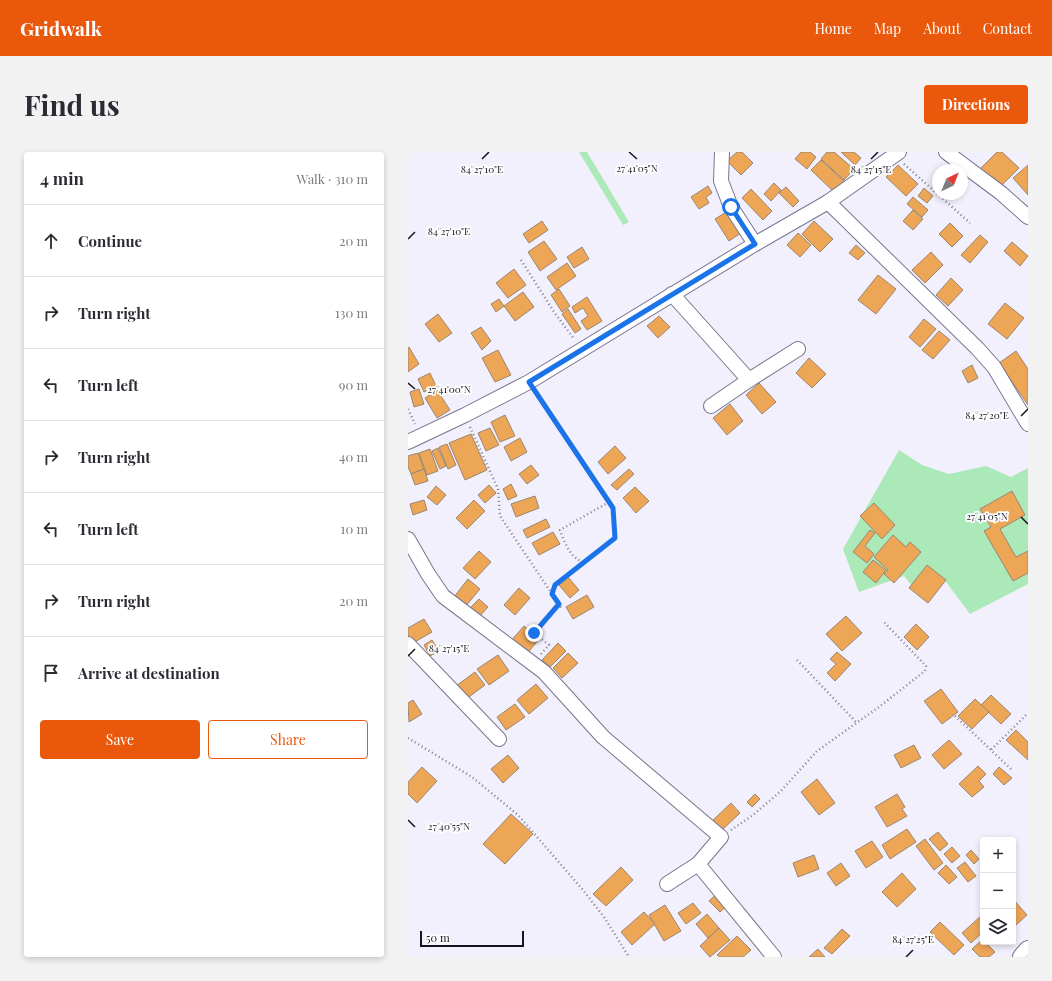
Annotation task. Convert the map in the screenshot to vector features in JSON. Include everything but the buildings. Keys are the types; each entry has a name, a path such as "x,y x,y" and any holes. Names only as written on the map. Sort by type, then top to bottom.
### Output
{"main road":[{"path":"1022,957 1028,950"}],"street":[{"path":"722,152 721,181 731,207 755,244"},
{"path":"946,152 1001,194 1028,217"},
{"path":"408,442 529,382 755,244 828,202 897,154"},
{"path":"828,202 978,349 994,367 1028,424"},
{"path":"672,294 749,380"},
{"path":"711,406 798,349"},
{"path":"408,539 428,574 443,596 544,672 603,737 721,837 698,864 667,884"},
{"path":"408,644 499,739"},
{"path":"698,864 774,957"}],"path":[{"path":"897,154 970,223"},
{"path":"521,260 554,312 581,349"},
{"path":"529,382 613,508 615,538 555,585 552,594"},
{"path":"465,415 498,489 500,516 562,609"},
{"path":"583,562 574,557 564,542 560,530 609,502"},
{"path":"532,664 549,645 534,633 559,604"},
{"path":"721,837 759,810 781,791 817,751 879,707 925,671 926,666 884,621"},
{"path":"797,660 856,722"},
{"path":"992,750 1028,713"},
{"path":"955,716 1011,769"},
{"path":"408,738 472,777 518,815 583,890 604,917 629,957"}],"green space":[{"path":"579,152 587,152 629,222 623,225"},
{"path":"899,450 922,465 949,474 986,466 1011,477 1028,468 1028,584 970,614 943,578 917,592 904,576 859,592 843,549"}],"route":[{"path":"534,633 559,604 552,594 555,585 615,538 613,508 529,382 755,244 731,207"}]}
